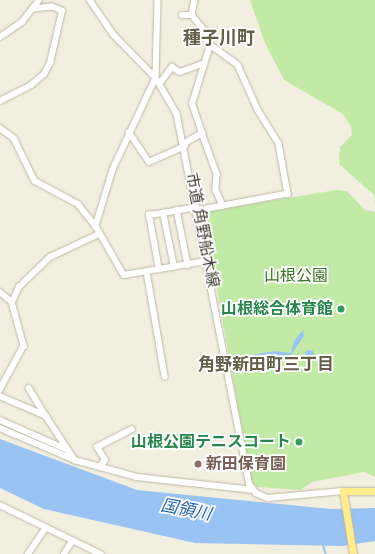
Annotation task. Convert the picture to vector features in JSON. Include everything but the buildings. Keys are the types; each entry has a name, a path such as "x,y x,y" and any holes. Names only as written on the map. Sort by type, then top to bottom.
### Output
{"main road":[{"path":"353,554 343,492 375,491"}],"street":[{"path":"0,37 33,9 40,0"},
{"name":"市道 角野船木線","path":"90,0 114,35 158,80 177,114 185,144 247,480 252,490"},
{"path":"158,0 158,80"},
{"path":"192,15 195,0"},
{"path":"0,101 31,85 44,74 50,63 62,11 52,7 33,9"},
{"path":"182,15 192,15"},
{"path":"159,270 149,215 177,210 223,206 288,194 283,153 258,110 246,78 238,65 210,45 205,31 192,15"},
{"path":"210,45 202,64 199,88 192,104 217,174 216,190 223,206"},
{"path":"96,226 112,170 129,132 158,80 172,67 180,72 202,64"},
{"path":"0,128 14,138 35,181 78,204 96,226 120,272 129,276 206,261"},
{"path":"129,132 149,162 185,144 202,133"},
{"path":"177,210 188,265"},
{"path":"163,213 174,267"},
{"path":"12,302 19,287 50,257 100,234"},
{"path":"147,272 165,376"},
{"path":"0,292 12,302 24,346 0,390"},
{"path":"29,388 75,460"},
{"path":"0,396 46,416"},
{"path":"0,420 68,450"},
{"path":"0,428 75,460 99,467 182,485 252,490 268,498 343,492"},
{"path":"99,467 105,460 97,447 132,429"},
{"path":"0,505 89,552 101,554"},
{"path":"28,554 45,529"},
{"path":"64,554 71,543"}],"green space":[{"path":"250,0 375,0 375,206 374,195 339,164 340,147 352,135 351,126 343,114 284,80 265,43"},
{"name":"山根公園","path":"337,190 347,191 365,210 375,212 375,477 364,472 312,482 301,490 257,487 251,480 204,217 209,211"}],"water":[{"path":"303,330 304,336 291,355 261,355 253,360 246,356 275,351 291,353 294,341"},
{"path":"309,349 314,354 309,359 304,354"},
{"name":"国領川","path":"0,439 137,490 331,509 375,508 375,541 342,546 195,543 44,509 0,488"}],"waterway":[{"path":"323,544 326,554"}],"place":[{"name":"山根総合体育館","path":"341,309"},
{"name":"山根公園テニスコート","path":"299,442"},
{"name":"新田保育園","path":"198,464"}],"district":[{"name":"種子川町","path":"219,38"},
{"name":"角野新田町三丁目","path":"266,365"}]}
